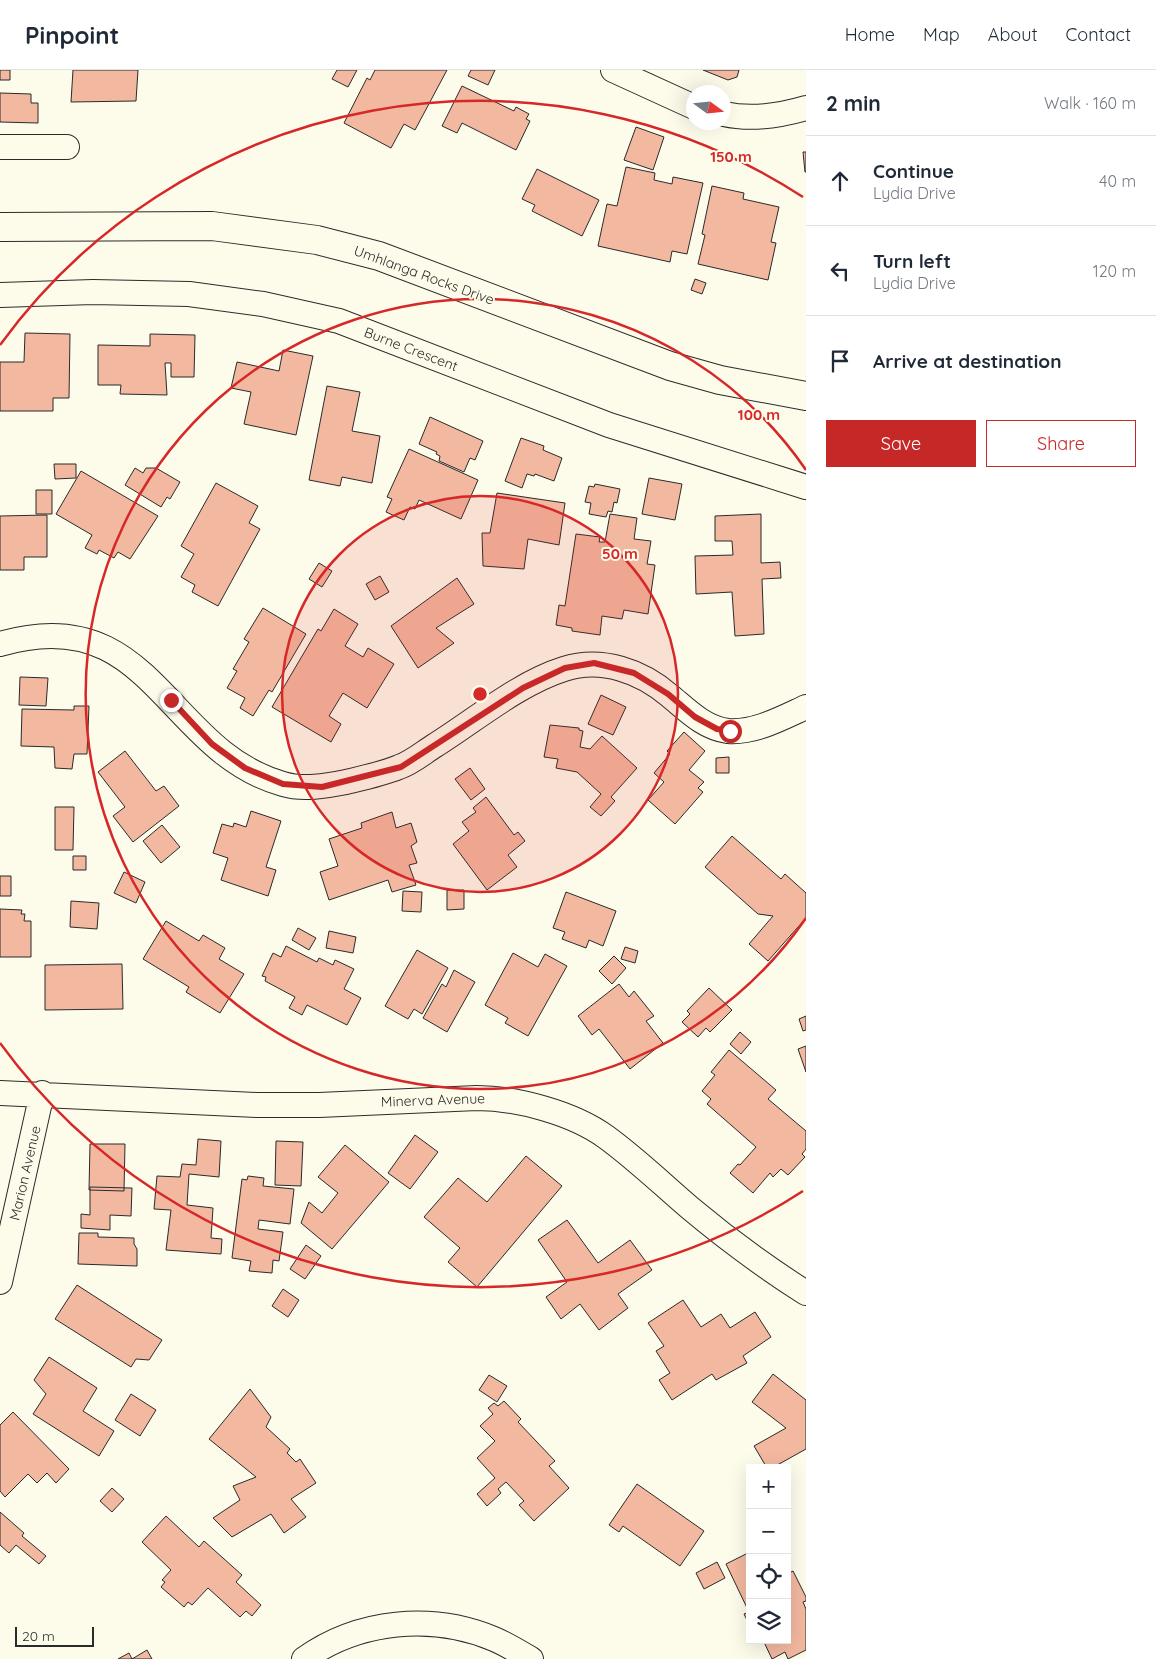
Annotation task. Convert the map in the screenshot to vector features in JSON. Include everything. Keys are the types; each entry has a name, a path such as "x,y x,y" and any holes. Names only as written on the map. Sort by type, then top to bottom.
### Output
{"main road":[{"name":"Umhlanga Rocks Drive","path":"0,227 212,226 317,240 379,256 670,366 720,380 806,396"}],"street":[{"path":"613,70 686,103"},
{"path":"731,115 758,117 783,115 806,108"},
{"path":"0,147 67,147"},
{"name":"Burne Crescent","path":"0,296 94,292 190,294 263,304 339,321 609,426 806,487"},
{"path":"0,644 52,634 83,639 118,654 171,700 212,744 245,768 283,784 322,787 401,767 523,688 565,668 594,663 634,673 668,694 695,717 717,729 730,731 750,729 806,707"},
{"name":"Minerva Avenue","path":"0,1093 42,1093 257,1105 318,1105 477,1098 497,1098 523,1102 558,1114 604,1136 743,1252 806,1293"},
{"name":"Marion Avenue","path":"0,1282 42,1093"},
{"path":"304,1659 359,1632 396,1623 447,1625 494,1639 531,1659"}],"building":[{"path":"0,70 10,70 10,80 0,80"},
{"path":"73,70 138,70 136,101 71,102"},
{"path":"337,70 357,70 348,87 332,79"},
{"path":"375,70 447,70 415,130 404,124 391,148 344,123 367,78 370,80"},
{"path":"471,70 495,70 488,85 468,76"},
{"path":"703,70 739,70 737,77 728,80"},
{"path":"462,86 514,111 516,107 529,114 526,119 530,121 516,150 462,123 457,133 442,126"},
{"path":"0,93 31,94 31,103 38,103 38,123 0,122"},
{"path":"636,127 664,137 653,170 624,160"},
{"path":"803,152 806,152 806,172 805,172"},
{"path":"626,167 655,173 654,180 672,184 673,177 703,183 687,254 672,251 670,262 598,246 607,204 617,206"},
{"path":"537,169 599,200 582,236 532,211 535,205 522,199"},
{"path":"712,186 744,193 743,199 779,207 771,242 776,243 768,280 698,264 705,235 702,234"},
{"path":"695,279 706,283 702,294 691,290"},
{"path":"25,333 70,334 69,398 53,398 53,411 0,411 0,362 24,362"},
{"path":"150,334 195,335 194,377 171,377 171,363 165,363 167,395 120,394 121,385 98,385 98,345 150,346"},
{"path":"283,350 313,356 296,435 244,424 251,392 231,388 237,362 279,371"},
{"path":"327,386 360,392 352,431 380,436 372,483 342,477 340,486 309,480"},
{"path":"430,417 483,441 475,460 470,458 464,472 439,461 440,456 436,454 437,452 419,444"},
{"path":"521,438 544,446 543,450 562,458 554,481 535,474 534,476 527,474 522,488 505,481"},
{"path":"409,449 478,480 461,519 419,500 415,509 410,507 404,520 386,512 392,499 387,497"},
{"path":"54,464 76,464 76,478 55,479"},
{"path":"135,468 143,473 146,468 156,468 180,482 170,499 167,497 161,507 125,485"},
{"path":"81,471 158,516 130,559 118,552 114,558 99,550 97,554 85,548 92,535 56,514"},
{"path":"649,478 682,484 675,520 642,514"},
{"path":"216,483 258,506 249,523 260,529 218,606 192,592 195,585 181,577 194,554 181,546"},
{"path":"595,484 620,489 617,503 614,502 612,512 608,511 606,517 589,514 591,503 585,502 589,486 594,487"},
{"path":"36,490 52,490 52,514 36,514"},
{"path":"497,493 565,503 559,545 528,539 524,569 483,566 482,533 490,533"},
{"path":"610,514 637,518 634,539 651,541 647,564 655,565 648,614 624,610 622,619 602,616 600,635 572,631 572,628 556,625 559,605 565,606 576,534 600,537 599,542 605,542"},
{"path":"761,514 761,563 780,562 781,578 762,579 764,634 735,636 732,592 696,594 695,556 733,555 732,541 715,541 715,516"},
{"path":"47,515 47,557 24,557 24,570 0,570 0,516"},
{"path":"319,563 332,571 322,587 309,579"},
{"path":"380,576 389,592 375,600 366,584"},
{"path":"457,578 474,604 436,628 454,643 418,668 391,626"},
{"path":"263,608 306,634 272,692 269,690 253,716 240,708 245,698 227,688 237,671 233,669 249,642 244,639"},
{"path":"334,609 358,624 345,646 363,657 368,648 394,664 367,708 343,693 329,716 341,724 331,742 272,707 318,629 321,631"},
{"path":"20,677 48,678 46,706 19,705"},
{"path":"601,695 626,707 613,735 588,724"},
{"path":"74,706 89,706 87,754 74,754 72,769 55,768 54,747 21,746 22,709 74,710"},
{"path":"550,725 579,728 579,730 583,731 580,747 590,749 602,736 637,768 611,797 615,801 601,816 590,807 601,794 577,772 556,768 558,759 544,757"},
{"path":"684,732 705,751 689,770 704,782 698,788 703,792 675,824 648,800 664,782 654,773 670,754 667,751"},
{"path":"125,751 156,791 164,786 179,806 133,842 113,816 125,807 98,772"},
{"path":"729,757 729,773 716,773 716,758"},
{"path":"470,768 485,789 471,800 455,779"},
{"path":"486,797 514,835 518,832 525,841 508,855 517,867 487,890 453,844 469,831 462,822 476,812 473,808"},
{"path":"55,807 74,807 73,850 55,850"},
{"path":"251,811 281,821 266,867 276,870 268,896 221,880 228,858 213,853 222,824 233,827 234,823 246,827"},
{"path":"392,812 396,828 411,823 417,842 411,846 417,863 409,865 416,885 392,892 388,880 329,900 320,872 338,866 329,839 362,828 361,823"},
{"path":"162,825 180,847 161,863 143,841"},
{"path":"732,836 781,879 785,874 806,893 806,918 768,961 749,944 773,916 758,914 705,867"},
{"path":"73,856 86,856 86,870 73,870"},
{"path":"124,872 145,882 136,903 114,893"},
{"path":"0,876 11,876 11,896 0,896"},
{"path":"447,890 464,890 464,909 447,910"},
{"path":"403,891 422,892 421,912 402,911"},
{"path":"566,892 616,911 603,946 589,940 586,948 562,939 565,932 553,928"},
{"path":"71,901 99,903 97,929 70,927"},
{"path":"0,909 22,910 21,914 25,914 24,921 31,921 31,957 0,957"},
{"path":"166,921 199,941 203,935 225,948 219,959 244,974 220,1013 186,992 189,987 143,959"},
{"path":"298,928 316,938 309,950 292,940"},
{"path":"329,931 356,937 353,953 326,948"},
{"path":"286,946 317,962 319,958 333,965 335,960 354,969 344,989 361,998 347,1025 307,1005 302,1015 289,1008 295,997 265,981 266,977 262,976 273,953 281,957"},
{"path":"625,947 638,951 635,963 621,959"},
{"path":"417,950 448,968 422,1014 414,1009 408,1019 385,1006"},
{"path":"513,953 538,967 545,954 567,966 528,1036 505,1023 508,1018 485,1005"},
{"path":"614,956 626,968 612,984 599,971"},
{"path":"122,964 123,1009 45,1010 45,965"},
{"path":"454,970 475,982 447,1032 423,1018 442,984 446,987"},
{"path":"619,984 629,997 634,991 654,1016 646,1021 663,1043 630,1069 599,1029 592,1035 578,1016"},
{"path":"709,988 732,1010 710,1032 706,1028 698,1037 682,1022 690,1014 687,1011"},
{"path":"806,1016 806,1030 803,1031 799,1019"},
{"path":"740,1032 751,1042 741,1054 730,1044"},
{"path":"806,1046 806,1072 798,1049"},
{"path":"729,1050 776,1090 768,1099 806,1131 806,1149 802,1154 805,1157 788,1175 781,1169 773,1177 770,1173 753,1193 730,1173 756,1147 707,1104 711,1099 702,1091 715,1075 711,1072"},
{"path":"415,1135 438,1152 410,1189 388,1173"},
{"path":"198,1139 221,1141 219,1177 189,1174 187,1205 213,1208 211,1238 222,1239 221,1254 166,1250 171,1210 154,1209 157,1176 180,1177 182,1164 196,1165"},
{"path":"276,1141 303,1142 301,1186 275,1185"},
{"path":"90,1144 125,1144 124,1191 89,1190"},
{"path":"345,1145 389,1182 332,1249 301,1223 309,1202 322,1213 338,1193 318,1177"},
{"path":"526,1156 562,1186 477,1287 448,1262 460,1248 424,1217 458,1178 487,1202"},
{"path":"248,1176 264,1178 263,1186 294,1189 290,1224 259,1220 258,1229 283,1232 279,1261 273,1260 272,1273 249,1271 251,1261 232,1258 242,1179 247,1180"},
{"path":"90,1187 132,1188 131,1216 110,1215 110,1230 81,1228 81,1214 90,1215"},
{"path":"567,1220 598,1263 630,1240 652,1270 618,1294 628,1308 599,1330 580,1304 561,1319 546,1297 567,1282 538,1240"},
{"path":"79,1233 98,1233 98,1237 134,1238 134,1244 137,1249 137,1266 78,1264"},
{"path":"306,1245 321,1256 305,1279 290,1269"},
{"path":"77,1285 162,1340 149,1360 136,1359 131,1367 55,1319"},
{"path":"283,1289 299,1300 288,1317 272,1306"},
{"path":"683,1300 701,1327 721,1314 730,1328 755,1312 771,1337 743,1356 747,1363 716,1380 712,1374 672,1400 659,1380 670,1373 656,1351 664,1346 648,1323"},
{"path":"49,1357 97,1388 83,1411 114,1431 99,1456 33,1414 46,1394 34,1380"},
{"path":"773,1374 806,1400 806,1449 779,1464 765,1464 754,1446 786,1428 752,1402"},
{"path":"489,1375 507,1386 497,1402 479,1390"},
{"path":"250,1389 271,1417 266,1427 290,1449 287,1453 296,1462 300,1459 316,1483 291,1499 306,1517 284,1533 271,1514 232,1537 213,1518 240,1500 233,1486 256,1477 209,1439"},
{"path":"131,1394 156,1410 140,1436 115,1420"},
{"path":"504,1401 521,1419 518,1422 555,1461 549,1466 569,1488 534,1521 519,1505 524,1501 506,1482 498,1489 501,1493 487,1506 477,1494 495,1478 477,1458 495,1441 480,1426 493,1414 488,1408 494,1403 498,1406"},
{"path":"13,1412 69,1469 56,1483 47,1473 37,1483 28,1474 5,1497 0,1491 0,1425"},
{"path":"637,1484 704,1531 680,1566 623,1526 619,1532 609,1525"},
{"path":"112,1488 124,1499 112,1512 100,1501"},
{"path":"0,1512 24,1533 22,1536 46,1556 39,1564 16,1545 9,1553 0,1545"},
{"path":"166,1516 199,1547 204,1541 242,1575 236,1582 261,1605 252,1616 246,1611 240,1617 208,1588 192,1605 188,1602 184,1607 161,1587 165,1582 162,1580 171,1570 142,1542"},
{"path":"746,1554 746,1606 726,1564"},
{"path":"717,1562 725,1578 704,1589 696,1573"},
{"path":"793,1571 806,1597 806,1601 803,1602 806,1609 806,1650 788,1659 785,1652 772,1659 765,1644 791,1644 791,1572"},
{"path":"147,1650 152,1659 132,1659"},
{"path":"129,1653 132,1659 118,1659"}],"route":[{"path":"171,700 212,744 245,768 283,784 322,787 401,767 523,688 565,668 594,663 634,673 668,694 695,717 717,729 730,731"}]}
